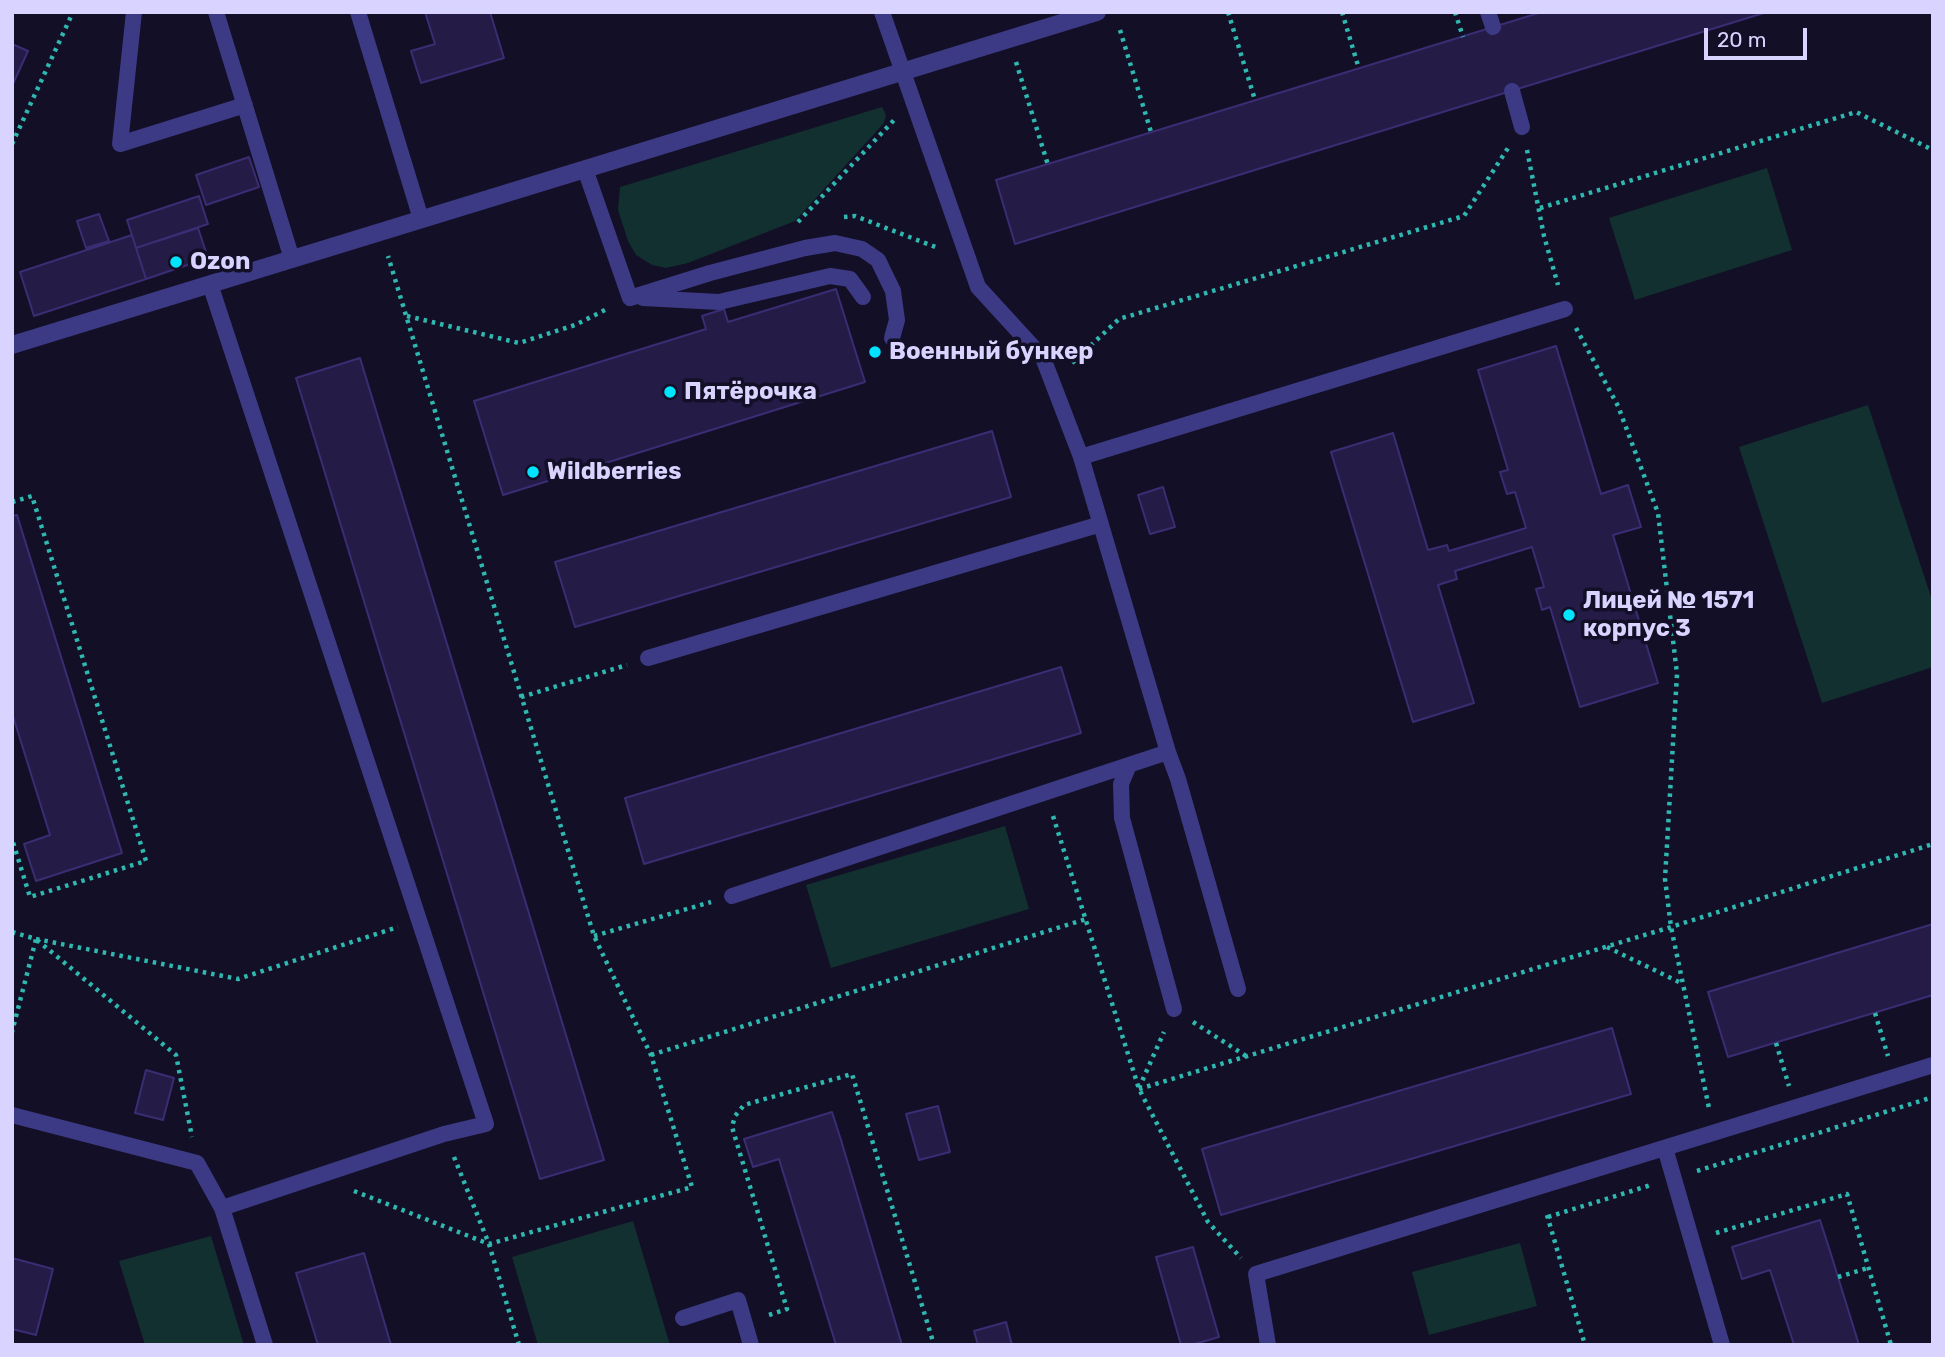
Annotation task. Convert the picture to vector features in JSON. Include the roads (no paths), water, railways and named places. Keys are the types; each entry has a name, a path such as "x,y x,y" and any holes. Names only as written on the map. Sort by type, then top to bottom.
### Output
{"street":[{"path":"12,345 1097,12"}],"lane":[{"path":"134,12 120,144 245,105"},
{"path":"216,12 292,259"},
{"path":"358,12 421,219"},
{"path":"882,12 978,287 1043,358 1081,457 1238,989"},
{"path":"1511,91 1522,127"},
{"path":"585,169 630,298"},
{"path":"630,298 722,270 805,248 835,243 862,249 878,260 893,291 897,320 892,338"},
{"path":"630,298 719,302 830,276 850,279 863,297"},
{"path":"210,284 486,1124 444,1134 222,1208"},
{"path":"1081,457 1565,309"},
{"path":"648,658 1101,524"},
{"path":"732,895 1168,752"},
{"path":"1129,765 1121,784 1122,818 1174,1009"},
{"path":"1268,1345 1256,1274 1933,1065"},
{"path":"12,1115 197,1163 222,1208 265,1345"},
{"path":"1665,1148 1722,1345"},
{"path":"683,1318 738,1300 751,1345"}],"place":[{"name":"Ozon","path":"176,262"},
{"name":"Военный бункер","path":"875,352"},
{"name":"Пятёрочка","path":"670,392"},
{"name":"Wildberries","path":"533,472"},
{"name":"Лицей № 1571 корпус 3","path":"1569,615"}]}
